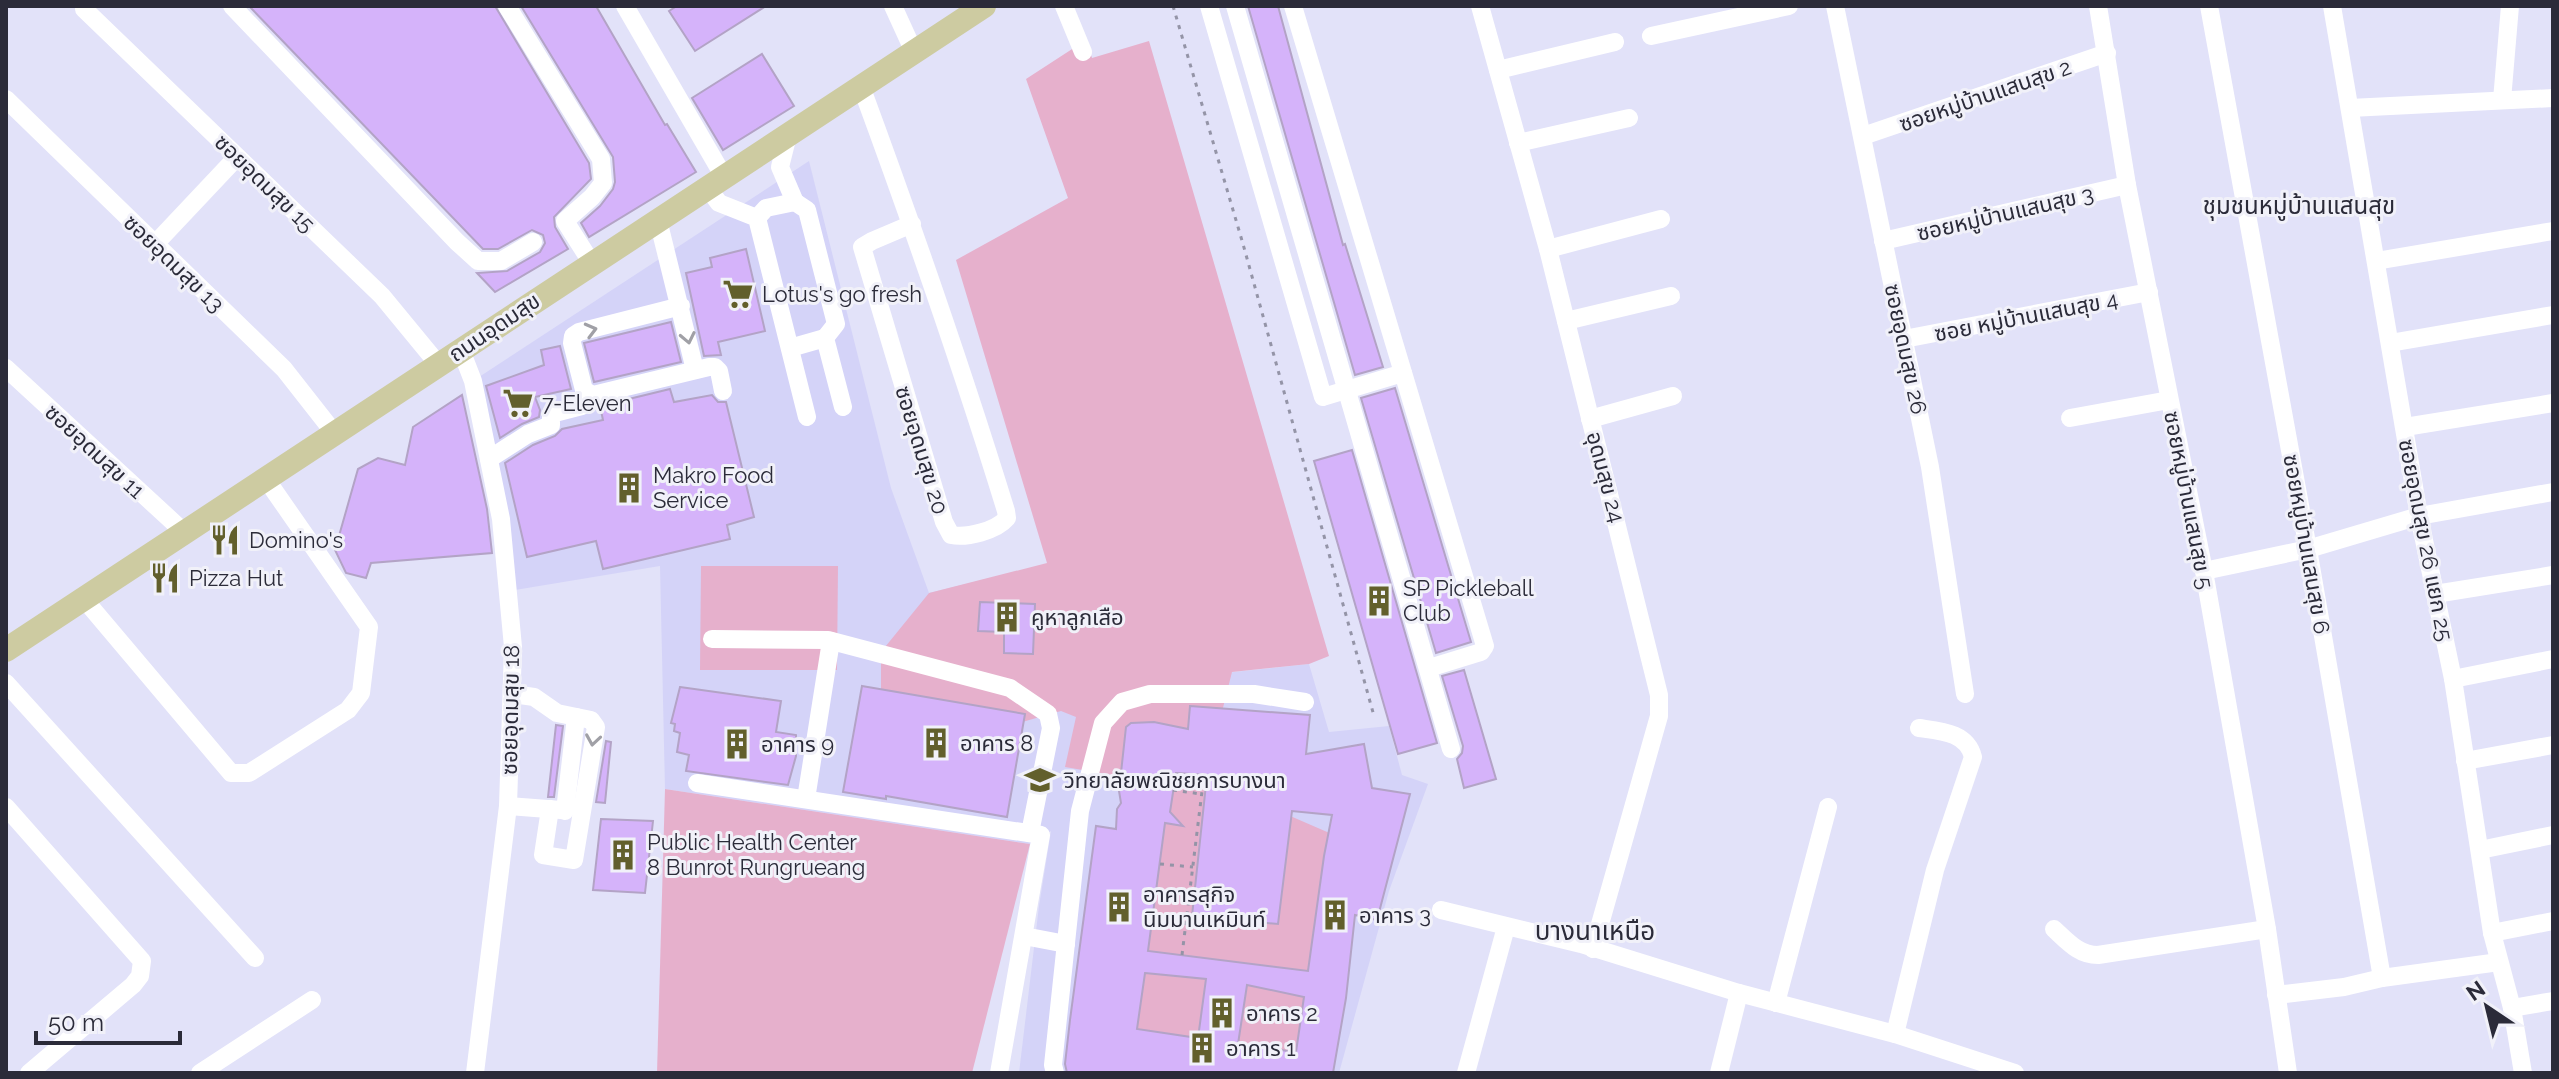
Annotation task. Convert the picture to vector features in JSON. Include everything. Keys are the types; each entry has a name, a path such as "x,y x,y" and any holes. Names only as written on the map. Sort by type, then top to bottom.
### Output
{"main road":[{"name":"ถนนอุดมสุข","path":"6,650 984,6"}],"street":[{"path":"232,6 478,261 501,261 533,242"},
{"path":"507,6 601,159 603,183 565,221 591,262"},
{"path":"625,6 715,182 719,203 757,218"},
{"path":"893,6 914,52"},
{"path":"1064,6 1083,52"},
{"path":"1209,6 1323,397 1403,373"},
{"path":"1235,6 1451,749"},
{"path":"1293,6 1485,646 1481,652 1429,668"},
{"name":"อุดมสุข 24","path":"1480,6 1548,249 1659,695 1659,716 1593,949"},
{"path":"1651,36 1789,6"},
{"name":"ซอยอุดมสุข 26","path":"1835,6 1930,467 1965,694"},
{"name":"ซอยหมู่บ้านแสนสุข 5","path":"2098,6 2127,185 2204,571 2267,929 2288,1073"},
{"name":"ซอยหมู่บ้านแสนสุข 6","path":"2209,6 2382,978"},
{"name":"ซอยอุดมสุข 26 แยก 25","path":"2332,6 2419,516 2453,679 2492,933 2512,1008 2523,1073"},
{"path":"2502,100 2510,6"},
{"name":"ซอยอุดมสุข 15","path":"84,9 382,296 438,364"},
{"path":"1498,70 1615,42"},
{"name":"ซอยหมู่บ้านแสนสุข 2","path":"1863,136 2107,53"},
{"name":"ซอยอุดมสุข 20","path":"861,86 912,224 962,368 1006,511 1007,518 998,526 960,536 951,535 944,522 862,247 912,224"},
{"path":"2350,108 2553,98"},
{"name":"ซอยอุดมสุข 13","path":"6,99 284,369 335,434"},
{"path":"1518,143 1629,118"},
{"path":"788,135 780,167 795,202 807,210 836,324 825,338 790,348"},
{"path":"155,244 237,157"},
{"name":"ซอยหมู่บ้านแสนสุข 3","path":"1883,241 2127,185"},
{"path":"757,218 766,208 795,202"},
{"path":"757,218 807,417"},
{"path":"1548,249 1661,219"},
{"path":"658,220 695,370"},
{"path":"2376,261 2553,231"},
{"name":"ซอย หมู่บ้านแสนสุข 4","path":"1904,339 2149,292"},
{"path":"1566,321 1671,296"},
{"path":"593,395 584,390 573,336 681,306"},
{"path":"2390,343 2553,315"},
{"path":"825,338 843,407"},
{"name":"ซอยอุดมสุข 18","path":"461,350 473,381 501,519 513,647 508,806 475,1073"},
{"path":"489,459 528,434 551,425 551,414 582,406 593,395 715,367 719,371 723,391"},
{"name":"ซอยอุดมสุข 11","path":"6,368 185,533"},
{"path":"1590,419 1673,396"},
{"path":"2070,418 2169,400"},
{"path":"2405,427 2553,403"},
{"path":"84,599 231,773 249,773 348,710 361,693 369,627 266,479"},
{"path":"2204,571 2308,549 2419,516 2553,492"},
{"path":"2435,594 2553,575"},
{"path":"712,639 831,641 1010,688 1048,714 1051,728 1024,936 999,1073"},
{"path":"806,799 831,641"},
{"path":"2453,679 2553,659"},
{"path":"6,683 255,958"},
{"path":"508,806 566,811 596,727 591,720 557,713 534,697 513,694"},
{"path":"1055,1073 1053,1065 1080,811 1103,723 1122,702 1150,694 1254,694 1305,702"},
{"path":"1895,1034 1935,870 1973,757 1960,738 1946,732 1919,728"},
{"path":"2465,761 2553,745"},
{"path":"697,783 1035,834"},
{"path":"6,807 142,961 140,976 133,985 29,1073"},
{"path":"1776,1003 1828,807"},
{"path":"2480,850 2553,835"},
{"path":"1441,910 1593,949 1739,993 1895,1034 1984,1069 2015,1073"},
{"path":"2492,933 2553,921"},
{"path":"1466,1073 1506,927"},
{"path":"2054,929 2078,951 2087,955 2267,929"},
{"path":"1024,936 1066,944"},
{"path":"2276,995 2499,962"},
{"path":"1719,1073 1739,993"},
{"path":"200,1073 312,1000"},
{"path":"2512,1008 2553,1001"}],"path":[{"path":"1173,6 1243,244 1374,716"},
{"path":"1182,955 1204,775"},
{"path":"1173,790 1202,794"},
{"path":"1160,864 1193,867"}],"shaded area":[{"path":"1086,40 1092,58 1149,41 1329,656 1309,664 1232,672 1205,779 1341,838 1307,1054 1129,1030 1159,783 1065,767 1076,717 1061,711 1015,724 881,703 881,652 929,593 1047,563 956,260 1068,198 1026,79"},
{"name":"วิทยาลัยพณิชยการบางนา","path":"809,161 891,488 929,593 1040,566 1073,689 1309,664 1329,732 1389,726 1402,775 1428,784 1389,891 1339,1073 1019,1073 1051,831 1030,844 665,789 660,566 515,590 479,377"},
{"path":"701,566 838,566 837,670 700,670"},
{"path":"665,789 1030,844 972,1073 657,1073"}],"building":[{"path":"249,6 495,6 589,163 591,179 554,217 555,227 568,249 495,292 477,273 507,271 540,252 545,243 543,235 532,230 498,249 483,249"},
{"path":"521,6 596,6 696,172 589,237 581,223 613,189 613,157"},
{"path":"677,6 766,6 695,51 669,11"},
{"path":"1248,6 1278,6 1343,245 1383,367 1355,375"},
{"path":"762,54 794,106 723,150 692,98"},
{"path":"746,249 765,331 718,342 721,355 704,356 686,273 712,267 710,258"},
{"path":"671,322 681,362 594,382 584,343"},
{"path":"560,346 571,389 535,397 539,417 500,438 486,386 544,365 541,350"},
{"path":"1395,388 1471,642 1436,653 1361,398"},
{"name":"Makro Food Service","path":"670,389 674,402 712,395 718,402 726,402 754,517 727,525 730,539 603,569 596,541 527,557 505,463 533,445 555,436 562,429 603,420 600,406"},
{"path":"462,395 487,509 492,553 371,563 366,578 346,573 335,550 358,469 378,458 405,465 413,427"},
{"name":"SP Pickleball Club","path":"1352,450 1437,743 1398,754 1314,461"},
{"name":"คูหาลูกเสือ","path":"980,602 1035,604 1033,654 1004,653 1004,632 978,631"},
{"path":"1464,670 1496,779 1464,788 1457,759 1463,746 1442,676"},
{"name":"อาคาร 8","path":"862,686 1025,714 1007,817 886,796 886,799 843,792"},
{"name":"อาคาร 9","path":"680,687 781,701 776,732 796,735 796,756 788,785 686,771 689,755 677,752 680,733 674,731 675,724 671,723"},
{"path":"1190,706 1310,715 1306,754 1364,744 1372,788 1410,794 1377,920 1355,915 1346,998 1333,1073 1067,1073 1065,1064 1070,1020 1096,826 1116,829 1117,809 1121,803 1119,791 1126,727 1131,723 1154,722 1188,729","holes":["1176,773 1207,775 1192,916 1278,924 1292,811 1332,815 1308,971 1148,951 1165,823 1183,826 1170,812","1145,973 1206,979 1198,1038 1137,1029","1247,985 1304,997 1296,1052 1238,1044"]},
{"path":"556,725 563,726 554,797 548,797"},
{"path":"606,741 611,742 605,803 596,802"},
{"name":"Public Health Center 8 Bunrot Rungrueang","path":"601,819 653,821 645,893 593,890"}],"place":[{"name":"Lotus's go fresh","path":"738,294"},
{"name":"7-Eleven","path":"518,403"},
{"name":"Makro Food Service","path":"629,488"},
{"name":"Domino's","path":"225,540"},
{"name":"Pizza Hut","path":"165,578"},
{"name":"SP Pickleball Club","path":"1379,601"},
{"name":"คูหาลูกเสือ","path":"1007,617"},
{"name":"อาคาร 8","path":"936,743"},
{"name":"อาคาร 9","path":"737,744"},
{"name":"วิทยาลัยพณิชยการบางนา","path":"1040,780"},
{"name":"Public Health Center 8 Bunrot Rungrueang","path":"623,855"},
{"name":"อาคารสุกิจ นิมมานเหมินท์","path":"1119,907"},
{"name":"อาคาร 3","path":"1335,915"},
{"name":"อาคาร 2","path":"1222,1013"},
{"name":"อาคาร 1","path":"1202,1048"}],"district":[{"name":"ชุมชนหมู่บ้านแสนสุข","path":"2299,206"},
{"name":"บางนาเหนือ","path":"1595,931"}]}
